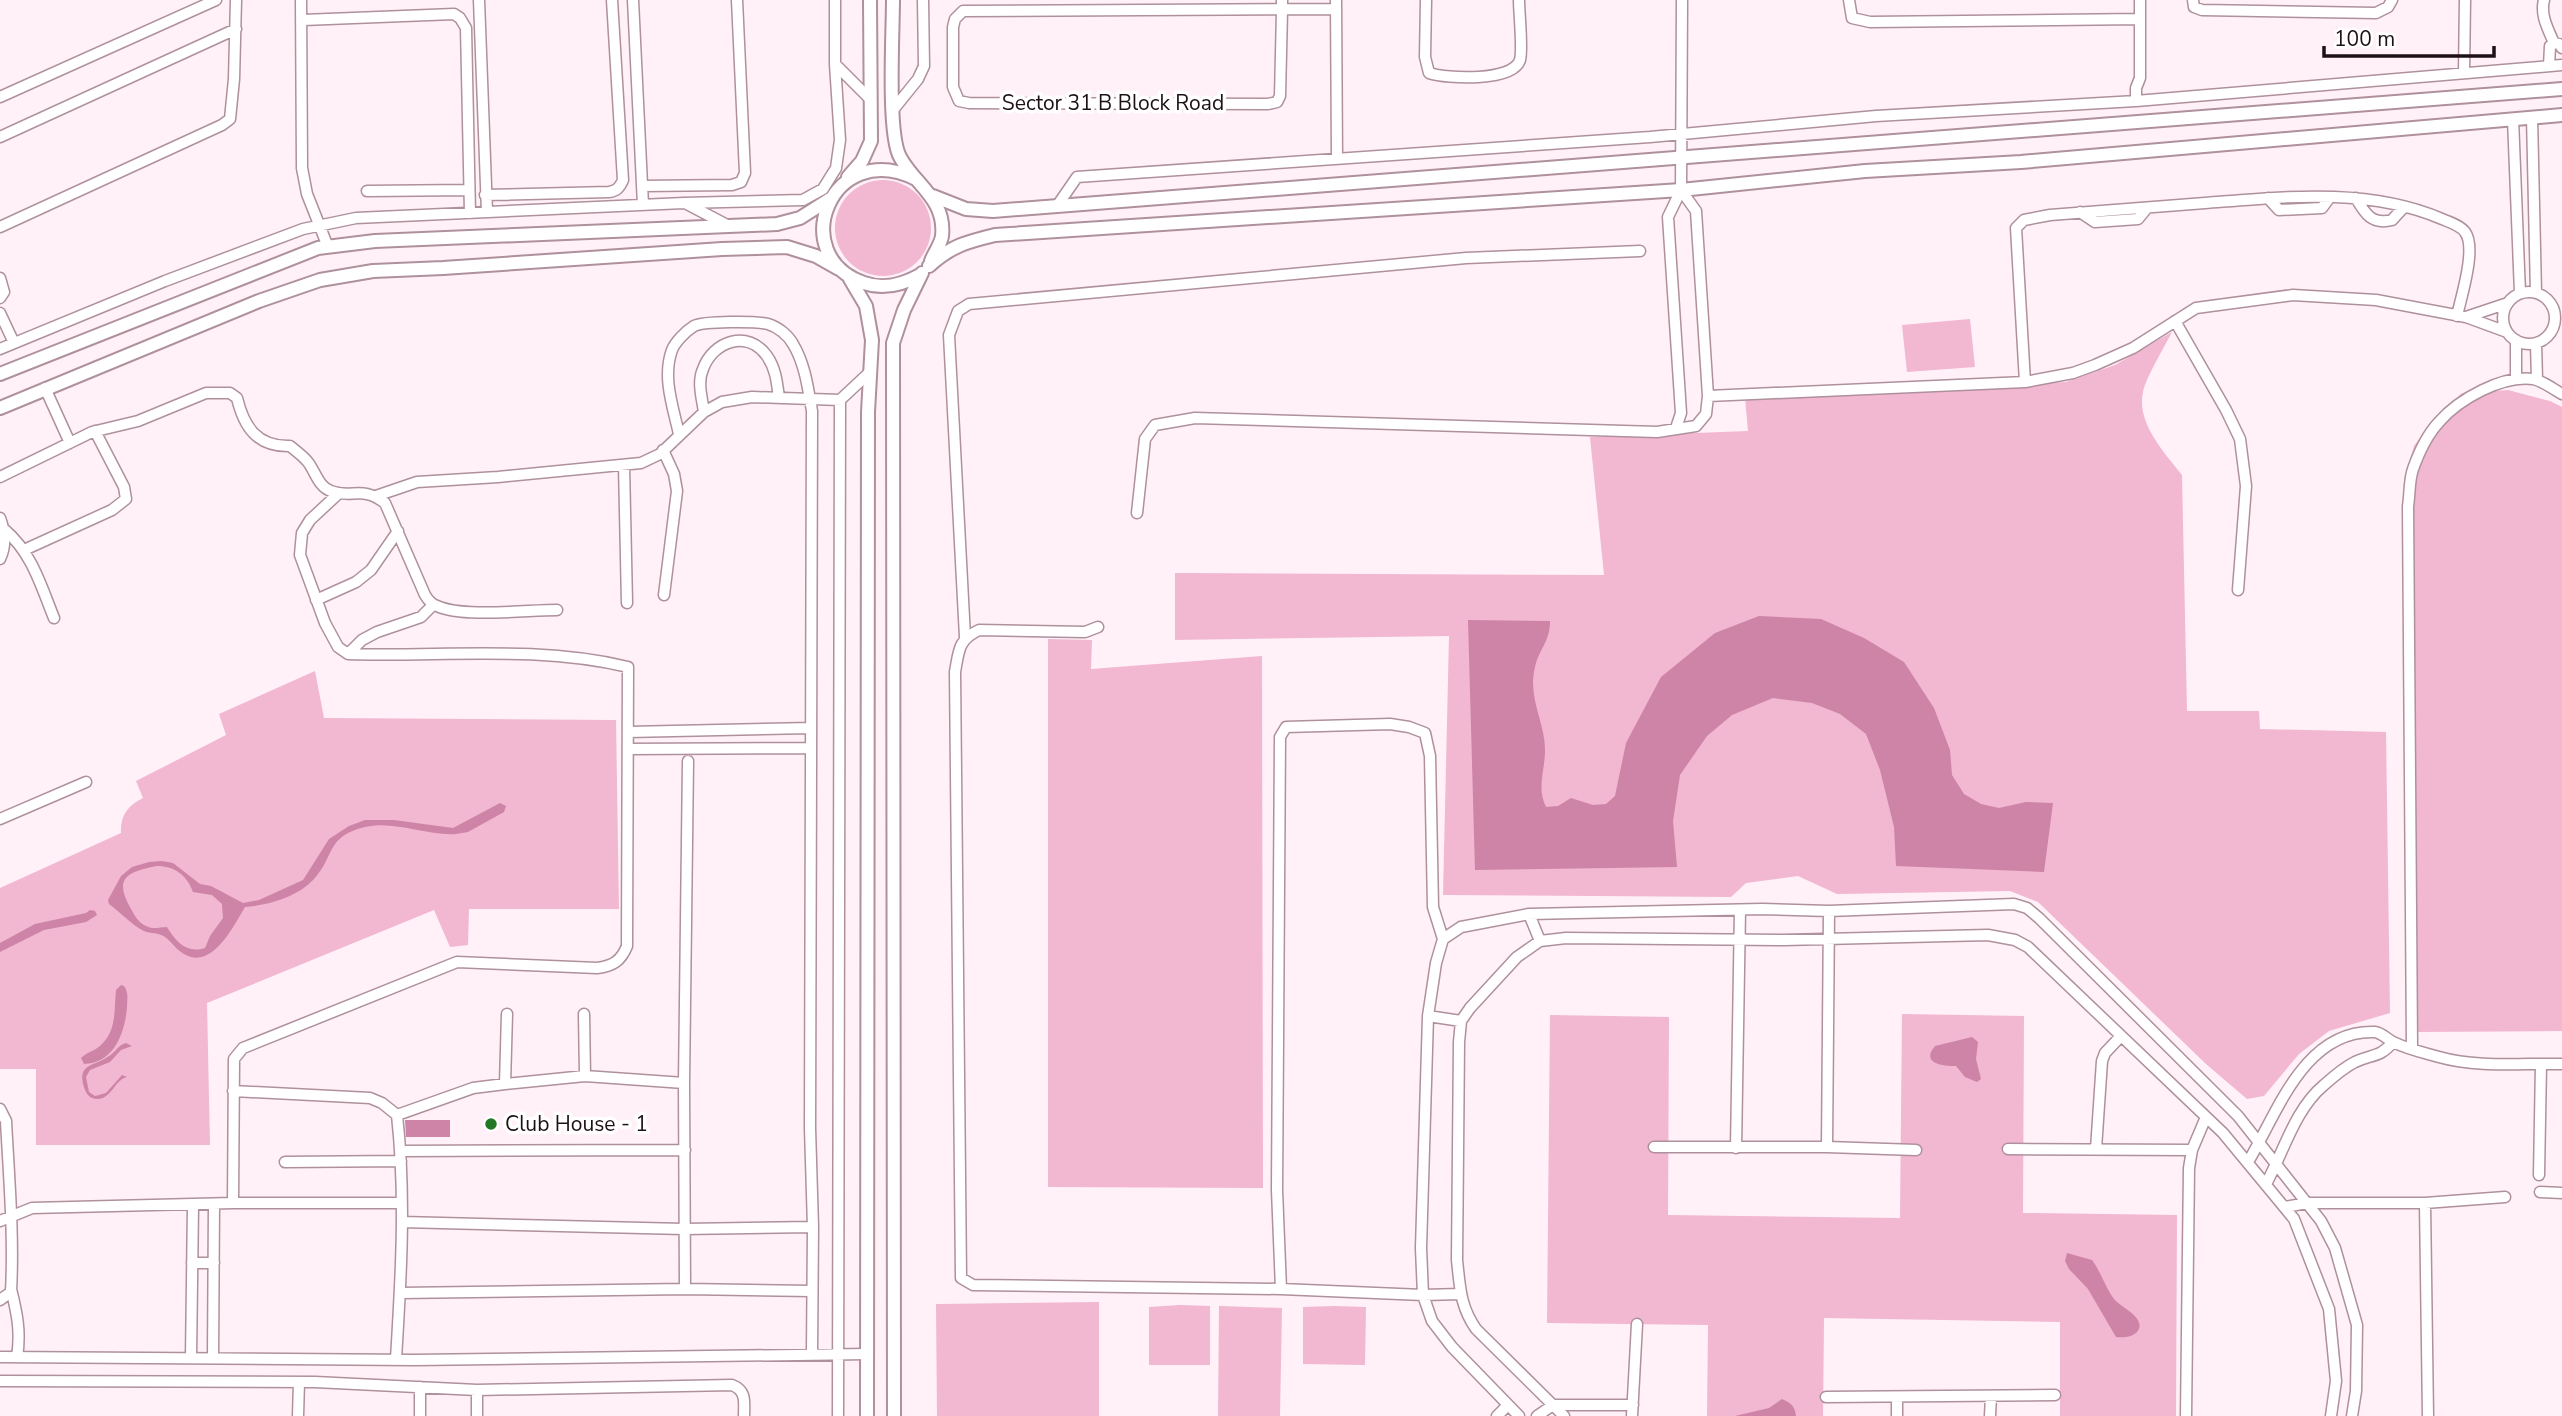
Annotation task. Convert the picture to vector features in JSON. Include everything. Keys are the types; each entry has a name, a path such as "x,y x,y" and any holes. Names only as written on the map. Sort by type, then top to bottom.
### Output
{"street":[{"path":"0,97 216,0"},
{"path":"0,226 222,125 230,118 236,0"},
{"path":"301,0 302,167 307,194 328,247"},
{"path":"479,0 487,212"},
{"path":"485,195 609,192 615,191 621,185 623,180 612,0"},
{"path":"633,0 643,205"},
{"path":"642,186 732,185 741,182 745,173 737,0"},
{"path":"0,349 165,281 303,229 356,218 684,203 803,201 822,189 836,168 840,140 835,64 835,0"},
{"path":"0,374 317,248 374,241 777,224 800,218 830,200 862,161 871,141 870,0"},
{"path":"893,0 893,110 898,155 933,196 939,209 942,237 904,310 893,343 894,1416"},
{"path":"893,110 918,79 924,66 923,0"},
{"path":"1426,0 1425,57 1429,73 1442,77 1503,74 1513,70 1520,59 1519,0"},
{"path":"1676,428 1681,413 1668,217 1681,190 1682,0"},
{"path":"1849,0 1852,18 1870,22 2140,19"},
{"path":"2140,0 2140,78 2146,88 2141,100"},
{"path":"2193,0 2194,7 2202,10 2376,13 2388,6 2392,0"},
{"path":"2464,73 2465,0"},
{"path":"2544,0 2542,8 2545,22 2558,46 2550,46 2549,66"},
{"name":"Sector 31 B Block Road","path":"1282,6 1280,96 1277,102 982,103 959,101 953,87 953,27 959,13 970,5 1336,5 1337,159"},
{"path":"303,20 454,14 460,18 466,28 470,213"},
{"path":"0,137 236,29"},
{"path":"835,64 871,100"},
{"path":"1056,206 1077,177 1682,134 1876,116 2141,100 2562,65"},
{"path":"933,196 966,209 993,211 2562,89"},
{"path":"850,279 877,288 905,284 945,251 963,243 995,236 1681,190 1865,171 2021,162 2562,115"},
{"path":"2532,117 2536,293"},
{"path":"2513,119 2519,293"},
{"path":"839,188 868,170 892,170 916,179"},
{"path":"368,191 469,190"},
{"path":"1138,513 1145,439 1155,425 1195,418 1657,432 1696,426 1706,414 1708,396 1696,211 1681,190"},
{"path":"2025,382 2016,228 2024,220 2037,217 2080,212 2095,222 2138,219 2147,208 2268,198 2279,210 2322,208 2330,197 2356,198 2404,207 2454,224 2464,230 2468,237 2468,265 2461,316"},
{"path":"2356,198 2366,214 2376,221 2392,220 2404,207"},
{"path":"2516,198 2534,198"},
{"path":"830,200 823,229 827,249 839,269"},
{"path":"684,203 727,225"},
{"path":"0,408 271,297 320,280 373,271 722,248 786,247 816,256 839,269 850,279 866,306 872,340 868,426 867,1416"},
{"path":"1461,1294 973,1284 961,1278 956,672 960,648 965,637 949,335 958,311 969,304 1466,258 1640,251"},
{"path":"0,278 4,292 0,298"},
{"path":"1708,396 2025,382 2049,378 2095,365 2133,348 2196,308 2293,295 2376,300 2461,316 2507,332 2516,340 2529,344 2542,340 2557,330 2554,322 2557,306 2536,293 2519,293 2508,303 2461,316"},
{"path":"2507,332 2503,317 2508,303"},
{"path":"0,313 15,343"},
{"path":"2175,321 2240,439 2246,486 2238,590"},
{"path":"679,434 669,391 668,365 673,347 695,325 767,324 781,330 793,343 804,369 812,411 812,1354"},
{"path":"704,412 700,386 703,369 713,353 726,342 740,339 759,348 766,355 776,372 779,398"},
{"path":"2516,340 2516,379"},
{"path":"2536,342 2537,380"},
{"path":"376,496 417,482 641,463 663,450 704,412 722,402 752,397 840,400 870,372"},
{"path":"2412,1048 2411,472 2424,443 2440,421 2466,400 2489,387 2516,379 2537,380 2562,394"},
{"path":"45,388 69,443"},
{"path":"0,477 95,431 138,421 206,393 230,393 237,398 242,418 250,431 276,446 290,446 307,461 323,486 339,493 362,492 376,496 385,503 425,595 433,605 470,611 557,610"},
{"path":"838,1416 840,400"},
{"path":"24,550 112,510 126,499 124,487 95,431"},
{"path":"663,450 674,474 677,492 664,595"},
{"path":"624,466 627,603"},
{"path":"233,1203 234,1059 243,1048 457,962 597,968 611,966 623,956 627,946 628,667 588,657 509,653 348,654 338,648 316,600 300,555 302,533 310,520 339,493"},
{"path":"0,518 5,530 20,542 54,618"},
{"path":"0,559 5,530"},
{"path":"316,600 356,582 371,570 398,531"},
{"path":"348,654 362,640 421,617 433,605"},
{"path":"965,637 979,630 1085,632 1098,627"},
{"path":"1281,1289 1277,1190 1280,737 1286,727 1390,724 1409,727 1425,733 1430,756 1433,906 1443,939 1436,963 1428,1016 1421,1248 1423,1295 1438,1330 1468,1366 1519,1416"},
{"path":"628,732 811,728"},
{"path":"628,749 811,748"},
{"path":"685,1289 684,1083 688,761"},
{"path":"0,819 86,782"},
{"path":"1443,939 1461,927 1529,914 1829,911 2014,904 2027,908 2238,1116 2321,1221 2335,1248 2357,1325 2356,1391 2352,1416"},
{"path":"1736,1148 1740,910"},
{"path":"1827,1147 1829,911"},
{"path":"1529,914 1540,941"},
{"path":"1564,1416 1476,1329 1465,1313 1461,1294 1457,1260 1461,1021 1492,981 1517,957 1540,941 1566,937 1830,939 1988,935 2015,940 2028,947 2223,1133 2285,1207 2306,1245 2329,1309 2336,1381 2331,1416"},
{"path":"505,1084 507,1014"},
{"path":"584,1014 585,1076"},
{"path":"1428,1016 1461,1021"},
{"path":"2248,1163 2294,1079 2325,1047 2355,1035 2378,1032 2393,1042 2461,1062 2562,1064"},
{"path":"2095,1149 2102,1061 2105,1053 2121,1036"},
{"path":"2266,1184 2300,1114 2316,1093 2355,1062 2384,1053 2393,1042"},
{"path":"2539,1175 2540,1063"},
{"path":"397,1115 473,1088 505,1084 585,1076 684,1083"},
{"path":"233,1091 370,1098 382,1103 397,1115 402,1222 396,1359"},
{"path":"0,1109 6,1121 12,1216 11,1288 19,1320 20,1338 17,1357"},
{"path":"2186,1416 2189,1168 2192,1150 2206,1117"},
{"path":"1654,1147 1916,1150"},
{"path":"2008,1149 2192,1150"},
{"path":"285,1162 401,1156 685,1150"},
{"path":"2540,1192 2562,1193"},
{"path":"2285,1207 2307,1203 2425,1203 2505,1197"},
{"path":"0,1221 32,1208 233,1203 401,1203"},
{"path":"2425,1203 2428,1416"},
{"path":"213,1358 214,1204"},
{"path":"191,1358 193,1205"},
{"path":"402,1222 684,1229 813,1227"},
{"path":"192,1263 214,1264"},
{"path":"0,1300 11,1292 11,1288"},
{"path":"400,1293 685,1289 812,1291"},
{"path":"1536,1416 1553,1405 1633,1410 1637,1324"},
{"path":"0,1357 396,1359 867,1354"},
{"path":"0,1381 368,1383 477,1390 732,1385 744,1396 744,1416"},
{"path":"298,1416 299,1382"},
{"path":"420,1387 420,1416"},
{"path":"477,1390 477,1416"},
{"path":"1826,1397 2055,1395"},
{"path":"1990,1416 1991,1396"},
{"path":"1897,1398 1897,1416"},
{"path":"1497,1416 1508,1405"}],"shaded area":[{"path":"883,180 901,184 917,194 927,210 931,228 927,246 917,262 901,272 883,276 865,272 849,262 839,246 835,228 839,210 849,194 865,184"},
{"path":"1970,319 1975,367 1907,372 1902,325"},
{"path":"2172,332 2148,379 2142,404 2154,437 2182,475 2187,711 2259,711 2260,729 2386,732 2390,1013 2329,1031 2299,1054 2264,1096 2247,1099 2206,1064 2038,902 2010,891 1837,894 1798,876 1746,883 1731,897 1443,895 1449,636 1175,640 1175,573 1604,575 1590,437 1748,431 1745,398 2066,382 2115,365"},
{"path":"2508,390 2550,401 2562,407 2562,1031 2417,1032 2407,472 2414,446 2434,419 2462,393"},
{"path":"1759,616 1821,619 1864,638 1904,662 1934,708 1950,750 1952,775 1964,794 1981,804 1999,808 2026,802 2053,803 2044,872 1896,866 1894,827 1880,770 1866,734 1840,714 1812,703 1773,698 1732,715 1707,736 1680,775 1673,821 1677,867 1475,870 1468,620 1550,621 1533,679 1545,742 1541,787 1546,807 1558,806 1571,798 1593,805 1606,804 1615,796 1626,743 1661,677 1715,633"},
{"path":"1048,639 1092,640 1091,669 1262,656 1263,1188 1048,1187"},
{"path":"315,671 324,718 616,720 619,909 469,909 468,945 450,947 434,910 207,1003 210,1145 36,1145 36,1069 0,1069 0,888 121,833 126,812 143,798 136,781 226,735 219,714"},
{"path":"500,803 506,806 504,812 468,832 456,834 388,825 352,831 337,841 321,871 300,891 282,899 245,907 222,943 214,951 196,958 180,951 162,935 140,928 109,904 108,900 121,876 132,867 162,861 173,863 200,884 211,886 243,903 259,900 303,880 329,839 349,826 365,820 394,820 453,828","holes":["163,866 183,876 193,892 212,895 222,904 223,918 205,948 187,948 178,942 167,927 152,928 143,924 131,909 123,890 126,878 137,871"]},
{"path":"90,910 97,915 86,922 44,930 0,952 0,943 35,924"},
{"path":"121,985 127,994 126,1017 116,1045 103,1058 84,1064 81,1058 101,1045 110,1033 116,990"},
{"path":"1902,1014 2024,1016 2023,1213 2177,1215 2176,1416 2060,1416 2060,1322 1824,1318 1823,1416 1707,1416 1708,1325 1547,1323 1550,1015 1669,1017 1668,1215 1900,1218"},
{"path":"1972,1037 1978,1042 1976,1059 1981,1079 1977,1082 1965,1077 1956,1066 1935,1063 1930,1057 1935,1046"},
{"path":"126,1043 132,1046 121,1050 110,1062 90,1070 86,1077 89,1092 95,1096 106,1093 122,1075 127,1077 102,1098 88,1095 82,1075 84,1070"},
{"path":"405,1120 450,1120 450,1137 406,1137"},
{"path":"2067,1253 2092,1260 2114,1299 2139,1322 2137,1332 2127,1337 2116,1337 2088,1289 2069,1269 2065,1261"},
{"path":"1099,1302 1099,1416 937,1416 936,1304"},
{"path":"1210,1306 1210,1365 1149,1365 1149,1307"},
{"path":"1219,1306 1282,1308 1280,1416 1218,1416"},
{"path":"1303,1307 1366,1307 1365,1365 1303,1364"},
{"path":"1782,1399 1792,1405 1796,1416 1735,1416 1769,1408"}],"place":[{"name":"Club House - 1","path":"491,1124"}]}
